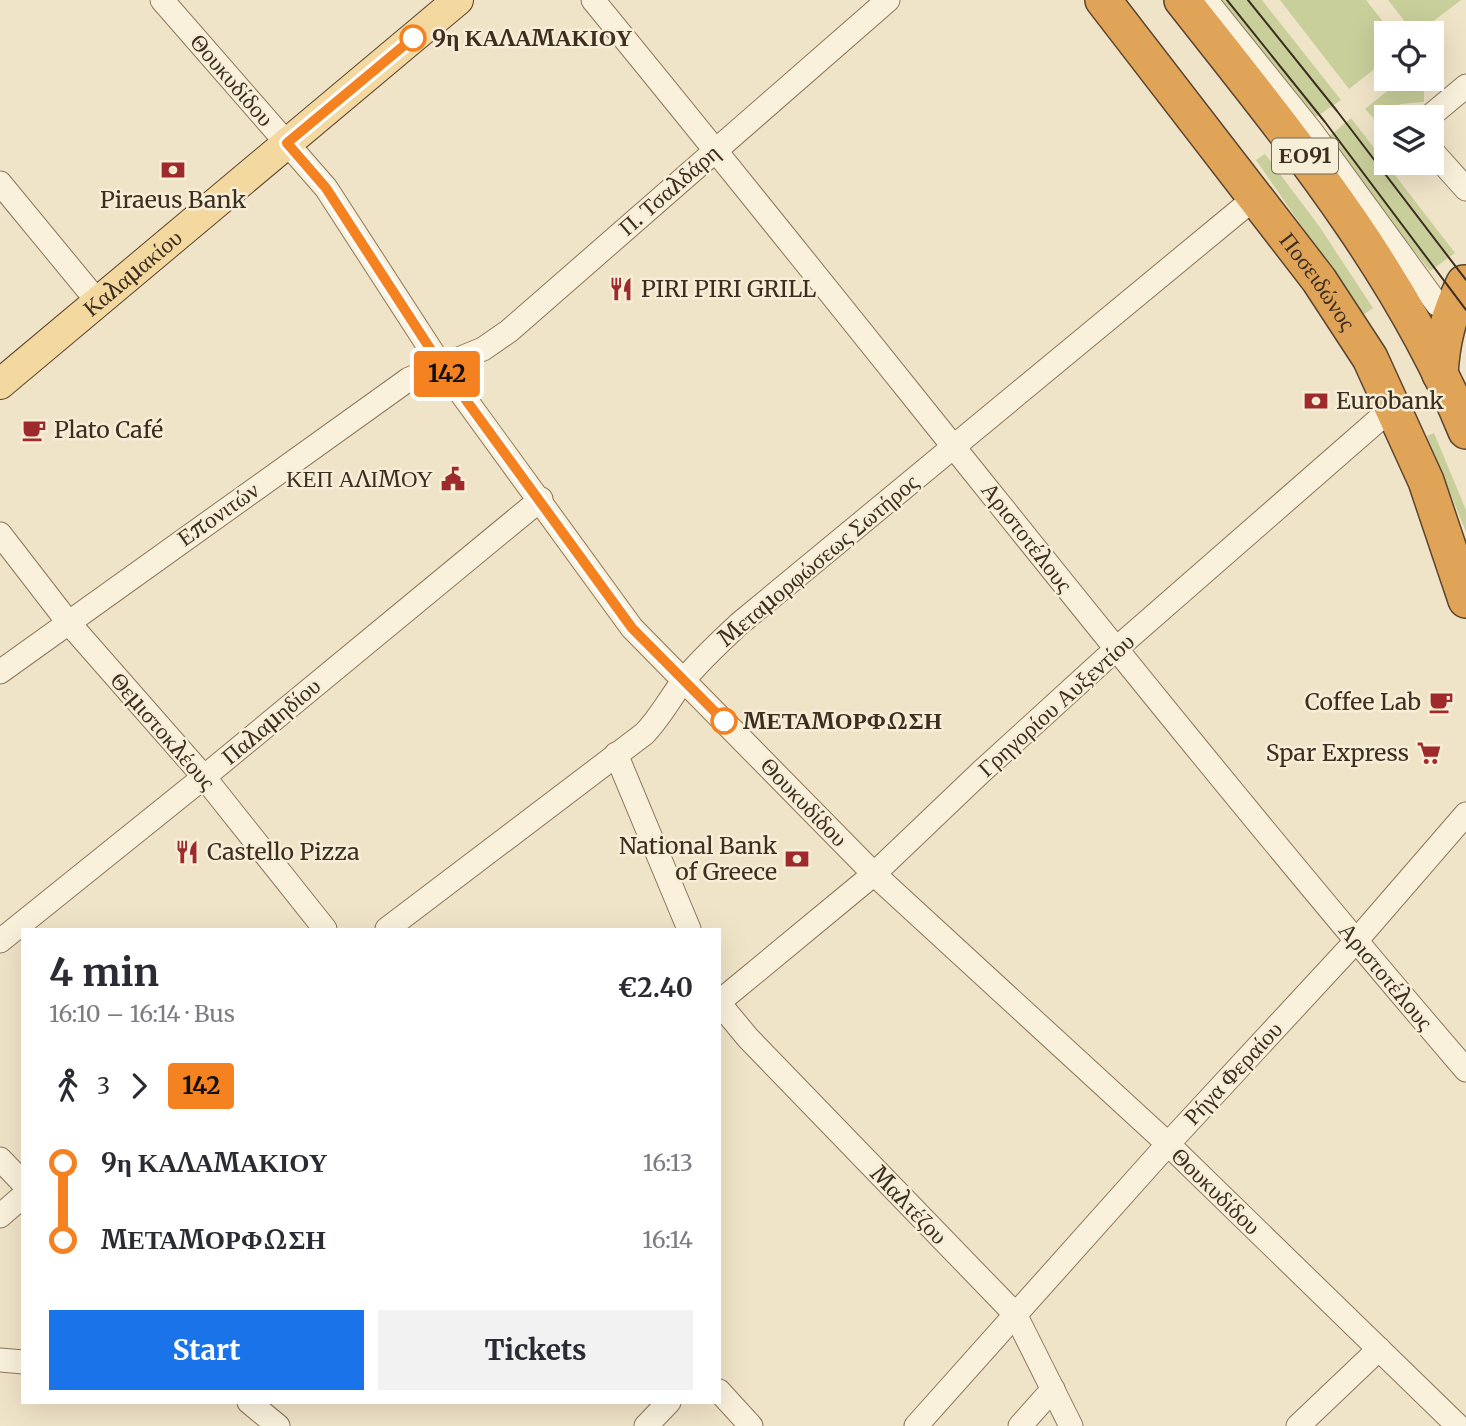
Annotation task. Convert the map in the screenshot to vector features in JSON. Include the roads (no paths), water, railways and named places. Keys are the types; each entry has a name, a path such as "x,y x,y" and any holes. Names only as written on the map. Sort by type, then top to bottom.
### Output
{"highway":[{"name":"Ποσειδώνος","path":"1103,0 1320,280 1370,358 1426,481 1466,600"},
{"name":"ΕΟ91","path":"1182,0 1338,201 1377,260 1445,298 1440,374 1466,431"},
{"path":"1370,358 1445,298"},
{"path":"1440,374 1446,327 1445,298"}],"main road":[{"name":"Καλαμακίου","path":"0,384 458,0"}],"street":[{"name":"Θουκυδίδου","path":"162,0 326,188 442,367 541,499 632,628 874,874 1168,1144 1458,1426"},
{"name":"Αριστοτέλους","path":"593,0 716,149 1116,649 1356,941 1466,1070"},
{"name":"Π. Τσαλδάρη","path":"442,367 483,349 509,331 888,0"},
{"path":"1206,0 1445,298"},
{"path":"1444,108 1462,97"},
{"path":"1444,165 1466,190"},
{"path":"0,183 98,302"},
{"name":"Μεταμορφώσεως Σωτήρος","path":"388,928 644,734 656,722 684,680 739,624 1257,196"},
{"name":"Επονιτών","path":"0,672 409,379 442,367"},
{"name":"Γρηγορίου Αυξεντίου","path":"721,1000 874,874 1116,649 1393,407"},
{"name":"Παλαμηδίου","path":"0,941 541,499"},
{"name":"Θεμιστοκλέους","path":"0,534 68,622 204,777 324,928"},
{"path":"616,754 689,928"},
{"name":"Ρήγα Φεραίου","path":"916,1426 1168,1144 1356,941 1466,814"},
{"name":"Μαλτέζου","path":"721,1004 748,1038 1015,1314 1071,1426"},
{"path":"0,1158 21,1181"},
{"path":"0,1216 21,1198"},
{"path":"1298,1426 1379,1349"},
{"path":"0,1360 21,1362"},
{"path":"1020,1426 1053,1389"},
{"path":"721,1393 751,1426"},
{"path":"256,1404 278,1426"},
{"path":"646,1426 666,1404"}],"tram line":[{"path":"1227,0 1325,122 1466,310"},
{"path":"1248,0 1466,280"}],"place":[{"name":"9η ΚΑΛΑΜΑΚΙΟΥ","path":"413,38"},
{"name":"Piraeus Bank","path":"173,170"},
{"name":"PIRI PIRI GRILL","path":"621,289"},
{"name":"Eurobank","path":"1316,401"},
{"name":"Plato Café","path":"34,430"},
{"name":"ΚΕΠ ΑΛΙΜΟΥ","path":"453,479"},
{"name":"Coffee Lab","path":"1441,702"},
{"name":"ΜΕΤΑΜΟΡΦΩΣΗ","path":"724,721"},
{"name":"Spar Express","path":"1429,753"},
{"name":"Castello Pizza","path":"187,852"},
{"name":"National Bank of Greece","path":"797,859"}]}
